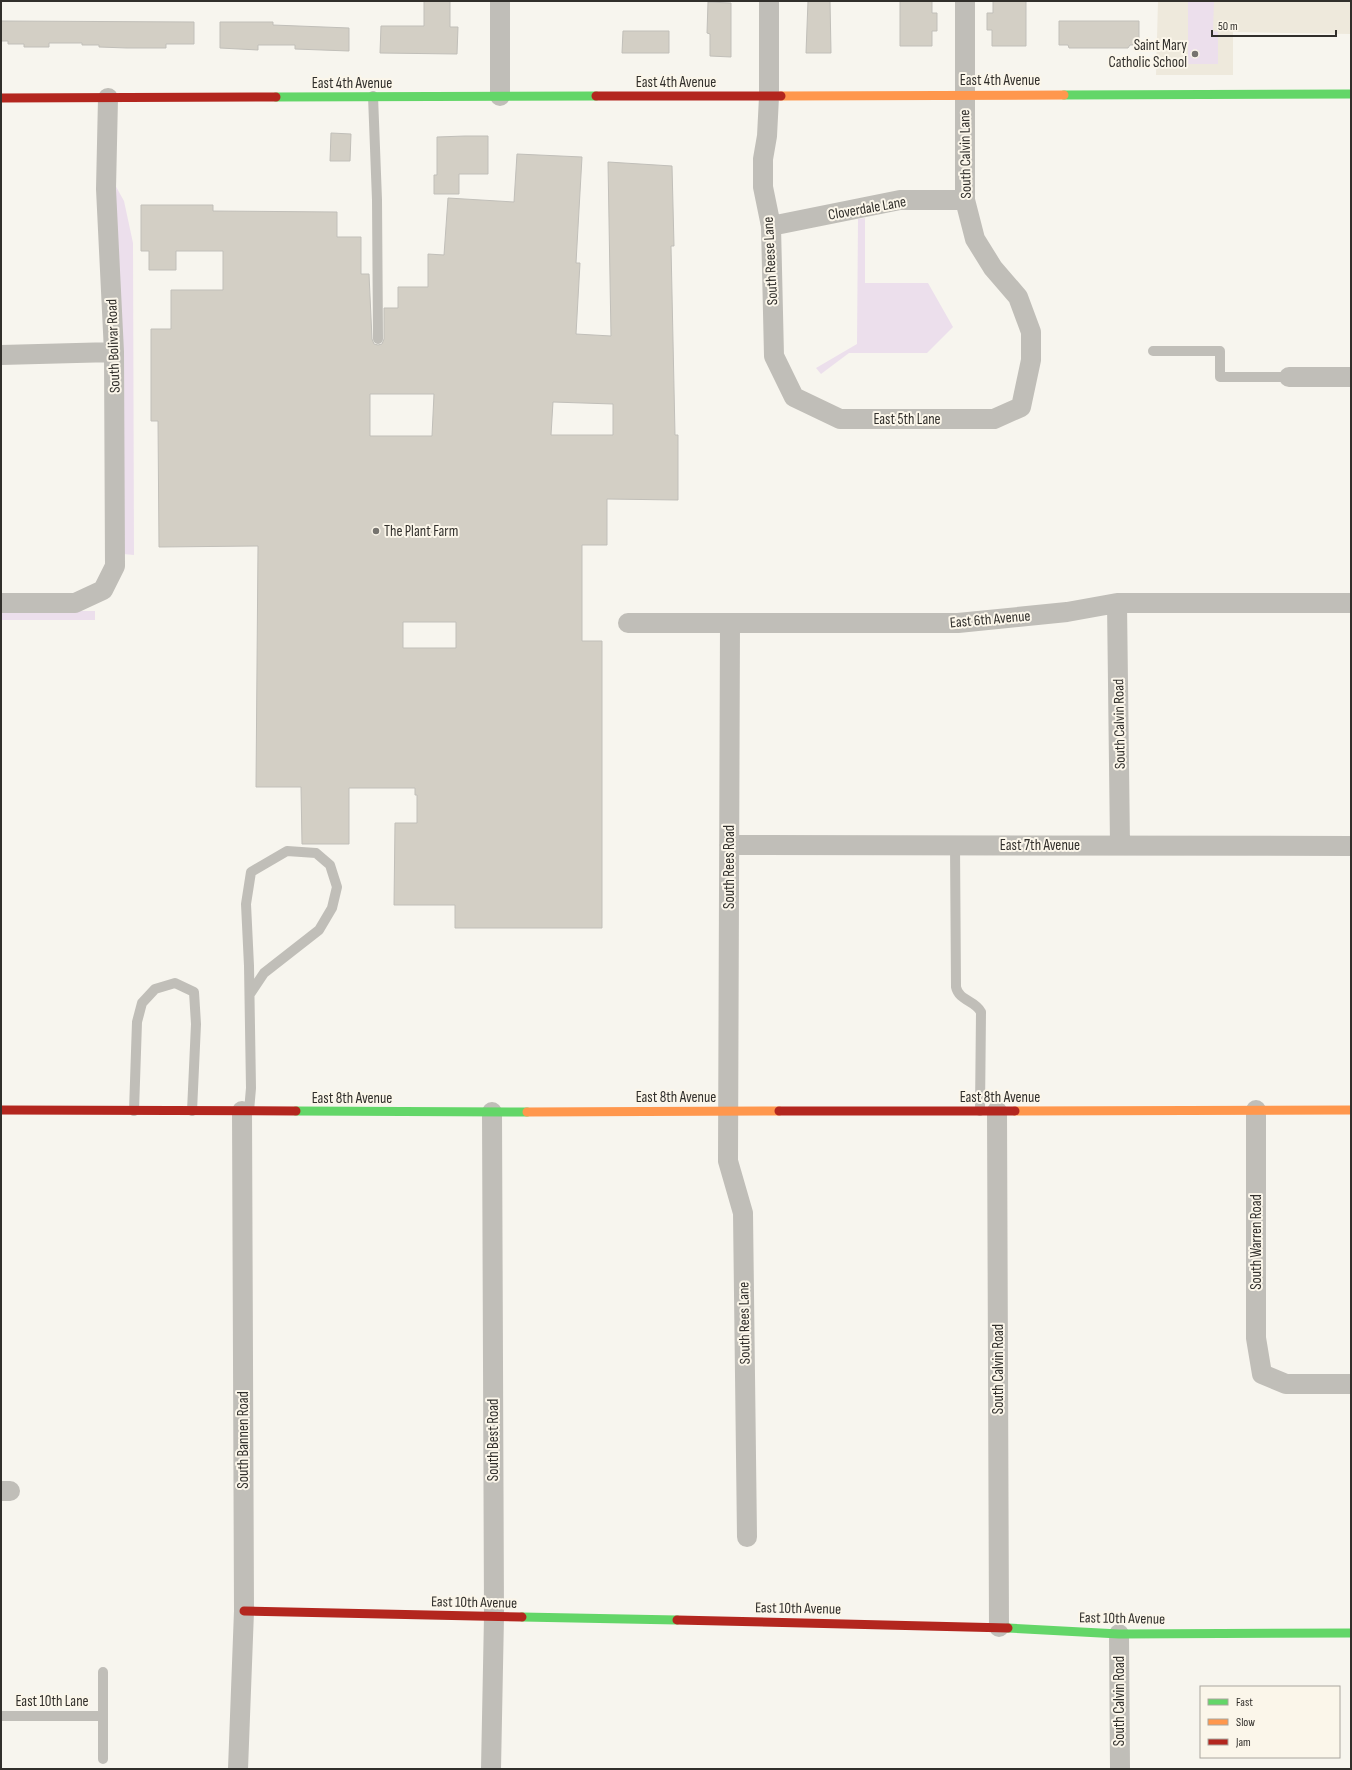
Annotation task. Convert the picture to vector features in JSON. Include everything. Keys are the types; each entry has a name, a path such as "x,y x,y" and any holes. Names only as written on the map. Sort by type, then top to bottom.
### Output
{"street":[{"path":"500,1 500,96"},
{"name":"South Reese Lane","path":"769,1 769,97 767,136 763,158 763,187 771,226 774,356 794,397"},
{"name":"South Calvin Lane","path":"965,1 965,200 975,239 993,268 1018,297 1031,332 1032,360 1021,407"},
{"name":"East 4th Avenue","path":"1,98 373,96 769,97 965,94 1351,94"},
{"name":"South Bolivar Road","path":"1,603 76,602 104,590 115,566 114,352 106,190 108,98"},
{"name":"Cloverdale Lane","path":"771,226 900,200 965,200"},
{"path":"1,355 114,352"},
{"path":"1289,378 1351,377"},
{"name":"East 5th Lane","path":"794,397 840,419 994,419 1021,407"},
{"name":"East 6th Avenue","path":"628,624 958,624 1067,612 1117,602 1351,602"},
{"name":"South Calvin Road","path":"1117,602 1120,845"},
{"name":"South Rees Road","path":"728,1111 730,624"},
{"name":"East 7th Avenue","path":"729,845 1351,846"},
{"name":"East 8th Avenue","path":"1,1110 492,1112 1351,1110"},
{"name":"South Warren Road","path":"1256,1110 1256,1338 1262,1374 1286,1384 1351,1384"},
{"name":"South Bannen Road","path":"238,1769 244,1611 245,1111"},
{"name":"South Rees Lane","path":"728,1111 728,1161 743,1213 747,1537"},
{"name":"South Calvin Road","path":"988,1111 999,1627"},
{"name":"South Best Road","path":"491,1769 494,1616 492,1112"},
{"name":"East 10th Avenue","path":"244,1611 999,1627 1119,1634 1351,1633"},
{"name":"South Calvin Road","path":"1119,1634 1120,1769"}],"lane":[{"path":"373,96 377,200 378,339"},
{"path":"1153,351 1220,351 1220,377 1289,378"},
{"path":"955,845 956,987 961,997 978,1007 981,1012 988,1111"},
{"path":"245,1111 251,1088 250,994 246,904 251,872 286,851 316,854 330,864 337,887 332,908 319,930 264,973 250,994"},
{"path":"134,1111 137,1022 142,1003 155,988 175,983 194,992 196,1024 192,1111"},
{"path":"103,1672 103,1759"},
{"name":"East 10th Lane","path":"1,1716 103,1716"}],"shaded area":[{"name":"Saint Mary Catholic School","path":"1158,1 1351,1 1351,34 1233,32 1233,75 1156,75"},
{"path":"1188,1 1214,1 1213,31 1218,32 1218,64 1188,64"},
{"path":"114,183 124,201 133,243 134,555 123,554"},
{"path":"865,218 865,283 928,283 953,327 927,353 849,353 821,374 816,368 857,344 858,219"},
{"path":"1,611 95,611 95,620 1,620"}],"building":[{"path":"424,1 450,1 450,27 458,27 457,54 380,53 381,26 424,26"},
{"path":"808,1 830,1 831,53 806,53"},
{"path":"900,1 932,1 932,13 937,13 937,31 932,31 932,46 900,46"},
{"path":"993,1 1026,1 1026,46 992,46 992,30 987,30 987,13 993,13"},
{"path":"708,2 731,3 731,57 710,56 710,34 707,33"},
{"path":"1,21 194,22 194,44 166,44 166,48 127,48 99,47 99,45 82,45 82,43 49,43 49,47 24,47 24,44 8,44 8,41 1,41"},
{"path":"1059,21 1139,21 1139,45 1130,45 1128,48 1069,48 1068,45 1059,45"},
{"path":"220,22 273,22 273,25 349,28 349,51 295,49 295,45 258,45 258,50 220,48"},
{"path":"623,31 669,31 669,53 622,53"},
{"path":"331,133 351,134 350,161 330,161"},
{"path":"488,136 488,174 459,174 459,194 434,194 434,175 437,175 437,137"},
{"name":"The Plant Farm","path":"517,154 582,157 576,263 580,263 576,334 611,336 608,162 672,166 674,246 671,246 675,435 678,435 678,500 607,499 607,545 582,545 582,641 602,641 602,928 455,928 455,905 394,905 395,823 417,823 417,795 415,795 415,788 349,788 349,844 302,844 301,787 256,787 258,546 159,547 158,421 151,421 151,329 171,329 171,290 223,290 223,251 176,251 176,270 149,270 149,251 141,251 141,205 213,205 213,211 337,212 337,237 361,237 361,274 369,274 372,339 374,344 378,345 382,344 384,339 384,308 398,308 398,287 428,287 428,254 444,255 448,198 514,202","holes":["370,394 434,394 432,436 370,436","553,402 613,404 613,435 551,435","403,622 456,622 456,648 403,648"]}],"traffic: fast":[{"path":"1064,95 1351,94"},
{"path":"276,97 596,96"},
{"path":"296,1111 527,1112"},
{"path":"522,1617 677,1620"},
{"path":"1008,1628 1119,1634 1351,1633"}],"traffic: slow":[{"path":"781,96 1064,95"},
{"path":"1015,1111 1351,1110"},
{"path":"527,1112 779,1111"}],"traffic: jam":[{"path":"596,96 781,96"},
{"path":"1,98 276,97"},
{"path":"1,1110 296,1111"},
{"path":"779,1111 1015,1111"},
{"path":"244,1611 522,1617"},
{"path":"677,1620 1008,1628"}],"place":[{"name":"Saint Mary Catholic School","path":"1195,54"},
{"name":"The Plant Farm","path":"376,531"}]}
